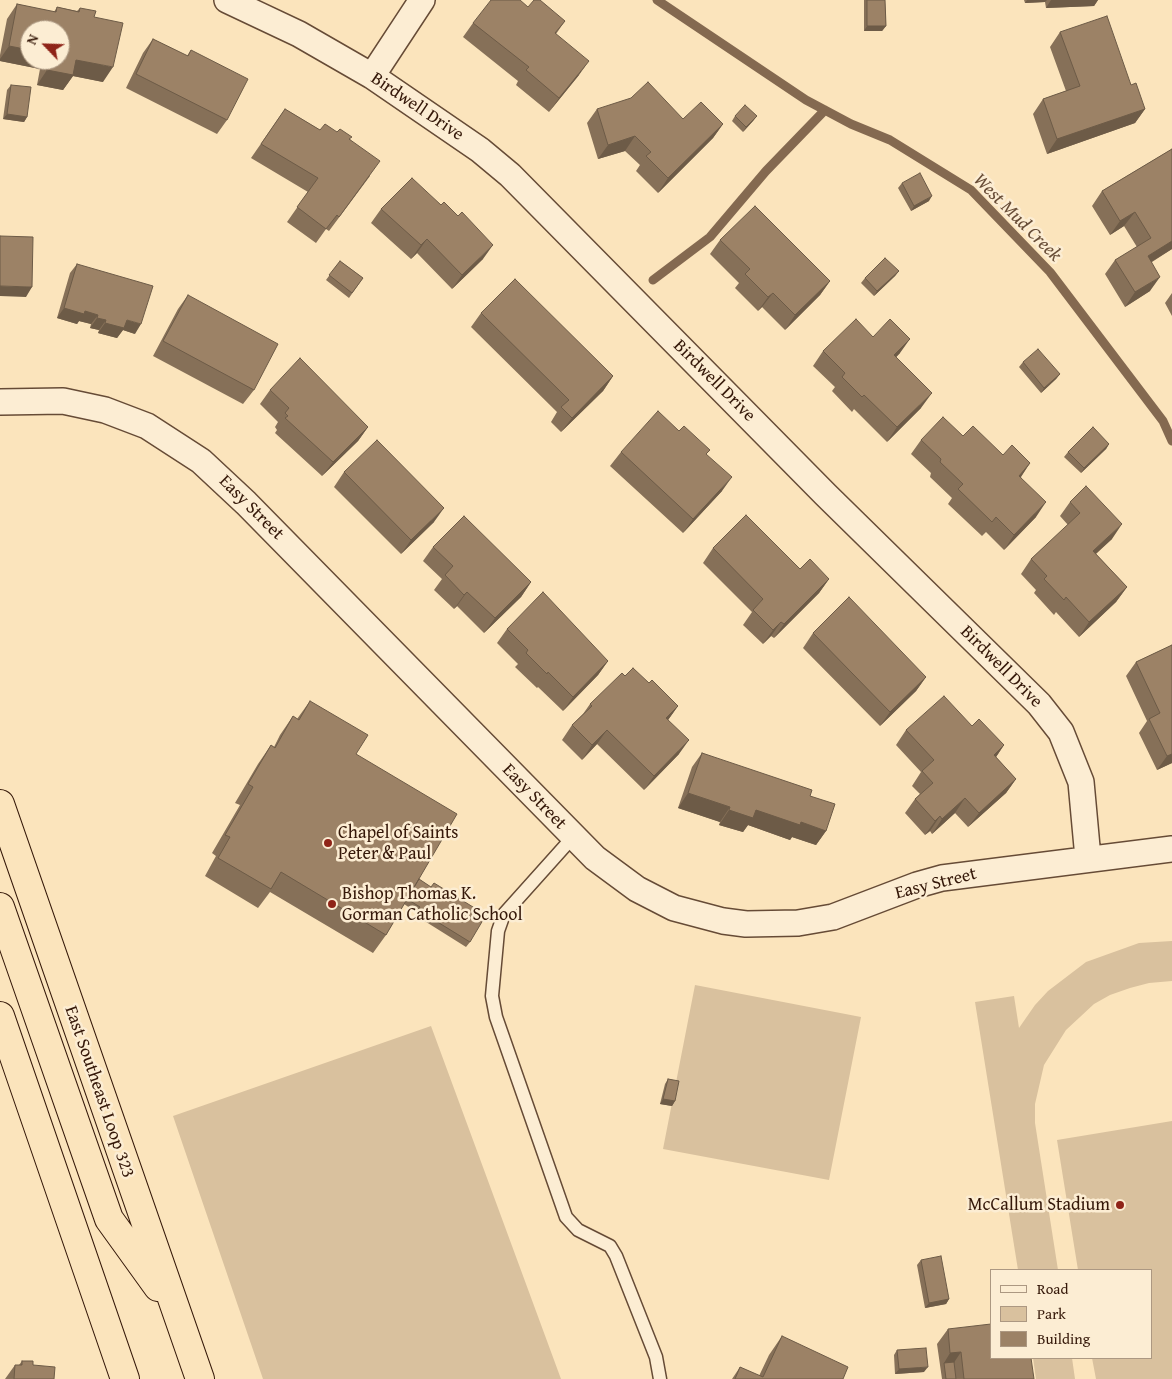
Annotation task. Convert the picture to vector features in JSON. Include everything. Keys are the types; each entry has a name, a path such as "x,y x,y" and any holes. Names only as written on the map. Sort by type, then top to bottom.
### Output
{"highway":[{"name":"East Southeast Loop 323","path":"0,804 200,1379"},
{"path":"0,907 109,1219 176,1313"},
{"path":"0,1016 125,1379"}],"street":[{"name":"Birdwell Drive","path":"227,0 308,39 372,76 480,150 510,175 826,495 1039,704 1060,732 1081,782 1088,858"},
{"path":"372,76 422,0"},
{"name":"Easy Street","path":"0,402 63,401 105,410 147,426 195,456 246,503 573,837 615,874 656,899 696,914 746,924 772,925 833,917 917,885 942,878 1088,858 1172,849"}],"lane":[{"path":"573,837 504,914 498,931 492,996 496,1017 566,1216 578,1230 610,1246 616,1256 656,1357 660,1379"}],"green space":[{"path":"1172,941 1172,981 1149,983 1130,988 1110,995 1094,1004 1066,1030 1044,1065 1035,1104 1035,1123 1058,1269 1018,1269 975,1002 1014,996 1019,1028 1035,1005 1048,991 1086,962 1139,943"},
{"path":"695,985 861,1017 829,1180 663,1149"},
{"path":"431,1026 561,1379 263,1379 173,1116"},
{"name":"McCallum Stadium","path":"1172,1121 1172,1379 1096,1379 1092,1359 1152,1359 1152,1269 1078,1269 1057,1140"},
{"path":"1033,1359 1072,1359 1075,1379 1036,1379"}],"building":[{"path":"491,0 520,0 528,7 534,0 540,0 565,21 555,33 589,61 559,98 526,70 529,67 473,23"},
{"path":"867,0 885,0 886,26 867,26"},
{"path":"17,4 56,12 57,7 79,12 80,8 96,11 94,17 123,23 113,67 76,60 73,75 47,70 70,70 70,20 20,20 20,48 9,46"},
{"path":"1107,16 1131,85 1136,83 1145,109 1057,139 1043,99 1080,86 1060,32"},
{"path":"153,39 188,56 191,50 248,79 227,120 136,74"},
{"path":"648,82 683,119 701,102 723,124 668,178 646,156 651,152 635,136 608,145 597,109 631,98"},
{"path":"11,85 31,87 27,117 7,114"},
{"path":"745,105 757,116 746,127 735,116"},
{"path":"285,109 320,130 325,124 337,132 340,129 352,137 349,139 380,161 339,217 337,215 326,229 297,207 318,178 261,144"},
{"path":"1172,149 1172,241 1148,256 1160,277 1135,292 1115,260 1151,238 1135,212 1120,221 1102,191"},
{"path":"920,173 932,196 914,206 902,183"},
{"path":"412,178 441,205 444,202 458,216 462,212 493,245 462,275 427,239 421,245 381,209"},
{"path":"755,206 830,281 795,315 773,293 768,297 745,274 750,269 720,240"},
{"path":"0,236 33,237 32,287 0,286"},
{"path":"885,258 899,271 877,291 865,278"},
{"path":"340,261 363,278 352,293 329,275"},
{"path":"77,264 153,286 141,324 127,320 124,328 105,323 106,320 97,318 98,315 85,311 84,314 64,308"},
{"path":"515,279 613,376 572,418 561,407 569,400 481,313"},
{"path":"188,295 278,344 254,390 163,341"},
{"path":"856,319 873,337 890,319 910,339 894,355 932,393 897,427 842,377 845,373 823,351"},
{"path":"1038,349 1060,374 1044,388 1023,362"},
{"path":"300,358 368,427 333,462 285,418 288,416 285,413 289,408 270,390"},
{"path":"658,411 679,431 684,426 710,450 706,454 732,477 693,519 621,452"},
{"path":"943,417 963,436 973,426 1003,455 1012,445 1030,463 1019,476 1046,502 1014,535 996,517 992,522 958,489 963,484 921,440"},
{"path":"1093,427 1109,444 1084,468 1068,452"},
{"path":"377,440 444,508 411,540 344,472"},
{"path":"1086,486 1122,524 1093,551 1127,587 1089,622 1066,597 1064,600 1044,579 1047,576 1031,559 1080,513 1070,502"},
{"path":"746,515 800,569 810,559 829,579 784,624 781,622 773,630 753,610 763,599 713,548"},
{"path":"464,516 531,582 495,618 467,592 464,595 445,575 453,566 433,547"},
{"path":"543,592 608,661 573,697 526,653 528,650 507,629"},
{"path":"849,597 926,677 890,712 813,633"},
{"path":"1172,645 1172,754 1167,756 1149,719 1160,713 1136,662"},
{"path":"633,668 649,683 652,680 678,706 666,718 689,740 654,776 607,730 592,745 572,725 592,706 590,704 622,673 625,676"},
{"path":"944,696 972,726 979,719 1004,745 994,755 1016,779 979,813 965,798 942,819 940,816 935,821 915,799 933,783 922,771 934,760 906,730"},
{"name":"Chapel of Saints Peter & Paul","path":"310,701 368,735 356,754 457,814 386,935 281,872 271,889 218,858 230,837 225,835 253,787 248,784 271,745 275,748 293,716 299,720"},
{"path":"702,753 812,790 810,796 835,804 826,831 801,822 800,825 756,810 753,818 729,810 730,807 688,793"},
{"path":"419,879 431,887 434,883 486,915 470,942 418,910 420,907 407,899"},
{"path":"668,1079 679,1081 675,1101 663,1099"},
{"path":"941,1256 949,1299 929,1303 921,1260"},
{"path":"990,1324 990,1359 1031,1359 1034,1379 964,1379 961,1352 950,1353 948,1329"},
{"path":"782,1336 848,1367 843,1379 735,1379 740,1367 763,1377"},
{"path":"926,1348 928,1367 899,1369 897,1350"},
{"path":"22,1361 33,1361 33,1365 55,1367 54,1379 14,1379 15,1365 22,1365"},
{"path":"954,1362 956,1379 946,1379 944,1363"}],"waterway":[{"name":"West Mud Creek","path":"657,0 806,100 851,124 890,140 971,190 1050,272 1163,421 1172,441"},
{"path":"653,280 710,237 766,171 825,110"}],"place":[{"name":"Chapel of Saints Peter & Paul","path":"328,843"},
{"name":"Bishop Thomas K. Gorman Catholic School","path":"332,904"},
{"name":"McCallum Stadium","path":"1120,1205"}]}
